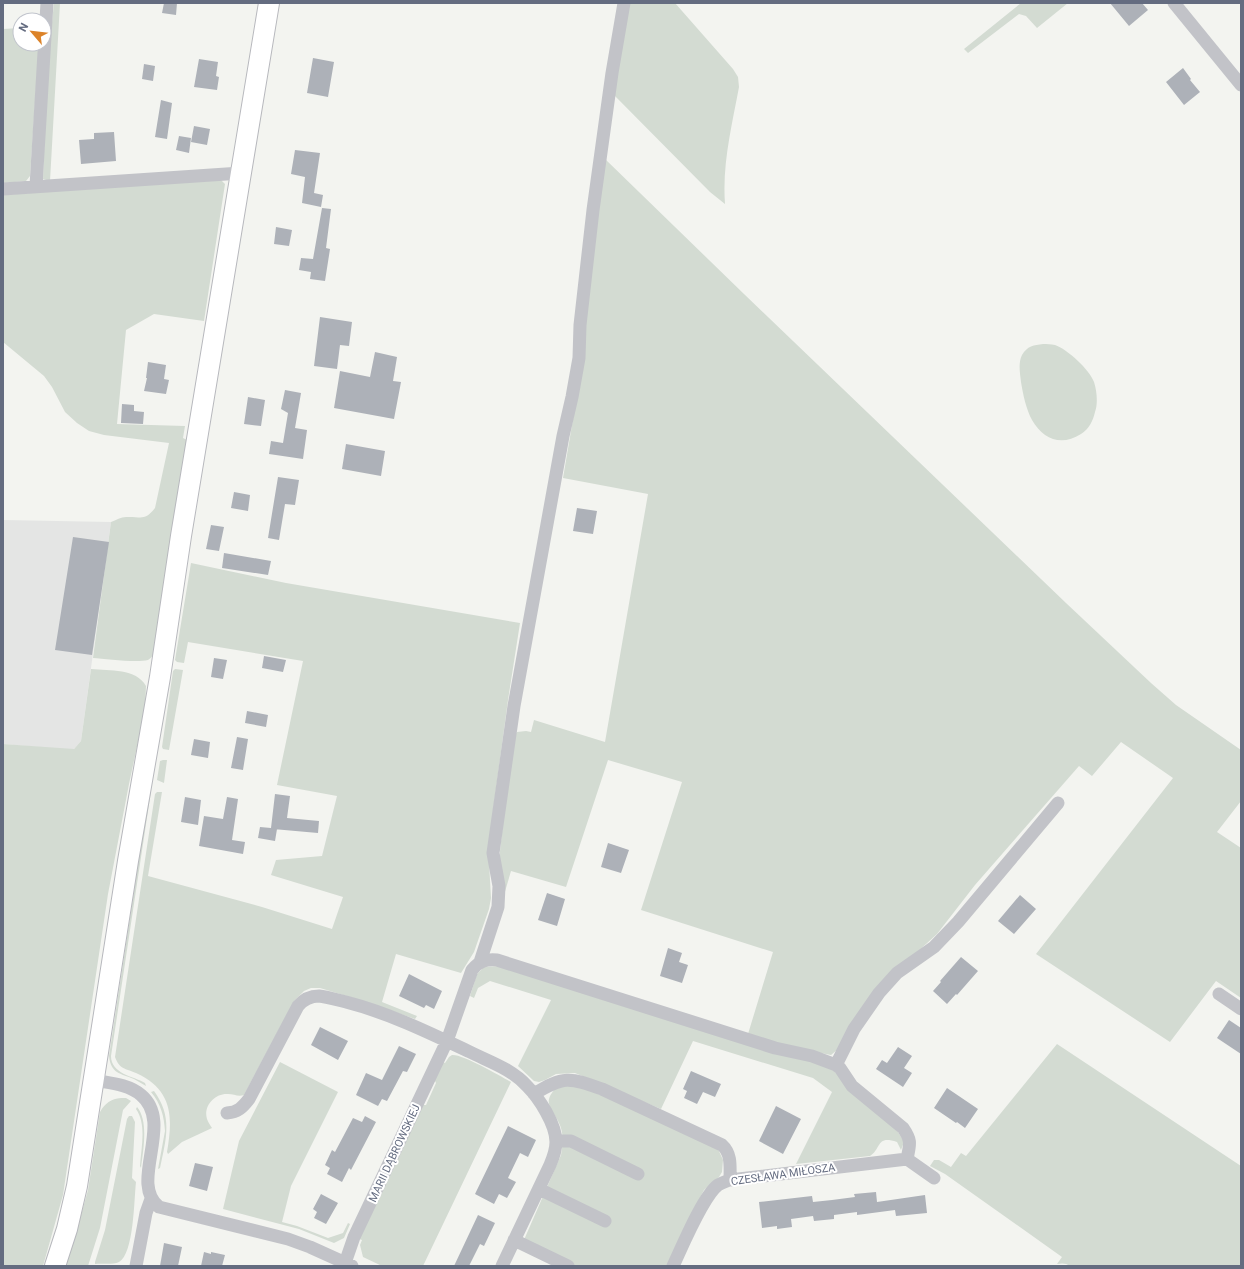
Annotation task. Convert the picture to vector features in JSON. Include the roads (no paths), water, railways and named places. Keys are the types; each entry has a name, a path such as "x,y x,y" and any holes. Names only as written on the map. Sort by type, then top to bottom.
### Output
{"main road":[{"path":"55,1266 77,1186 128,861 160,677 181,536 269,3"}],"street":[{"path":"36,186 47,3"},
{"name":"MARII DĄBROWSKIEJ","path":"347,1265 354,1237 446,1041 472,970 480,962 498,907 499,886 493,853 514,706 563,436 578,366 580,325 593,210 612,73 624,3"},
{"path":"1174,3 1241,85"},
{"path":"3,189 241,173"},
{"path":"836,1064 854,1029 880,993 897,973 934,947 958,922 1058,803"},
{"path":"480,962 498,960 776,1048 812,1056 836,1064 852,1086 903,1128 909,1136 911,1142 908,1159 934,1178"},
{"path":"1219,994 1241,1009"},
{"path":"227,1113 235,1112 241,1109 249,1099 298,1006 303,1000 318,996 353,1004 396,1018 510,1072 534,1094 549,1118 554,1129 556,1141 555,1152 502,1266"},
{"path":"534,1094 558,1081 571,1079 602,1089 722,1145 727,1149 729,1155 730,1180"},
{"path":"94,1080 120,1086 137,1092 141,1095 150,1108 154,1123 148,1190 151,1199 159,1207 288,1239 310,1247 347,1265"},
{"path":"556,1141 571,1141 638,1174"},
{"name":"CZESŁAWA MIŁOSZA","path":"673,1266 703,1204 718,1185 730,1180 908,1159"},
{"path":"539,1189 605,1221"},
{"path":"136,1266 146,1213 151,1199"},
{"path":"514,1240 568,1266"}]}
